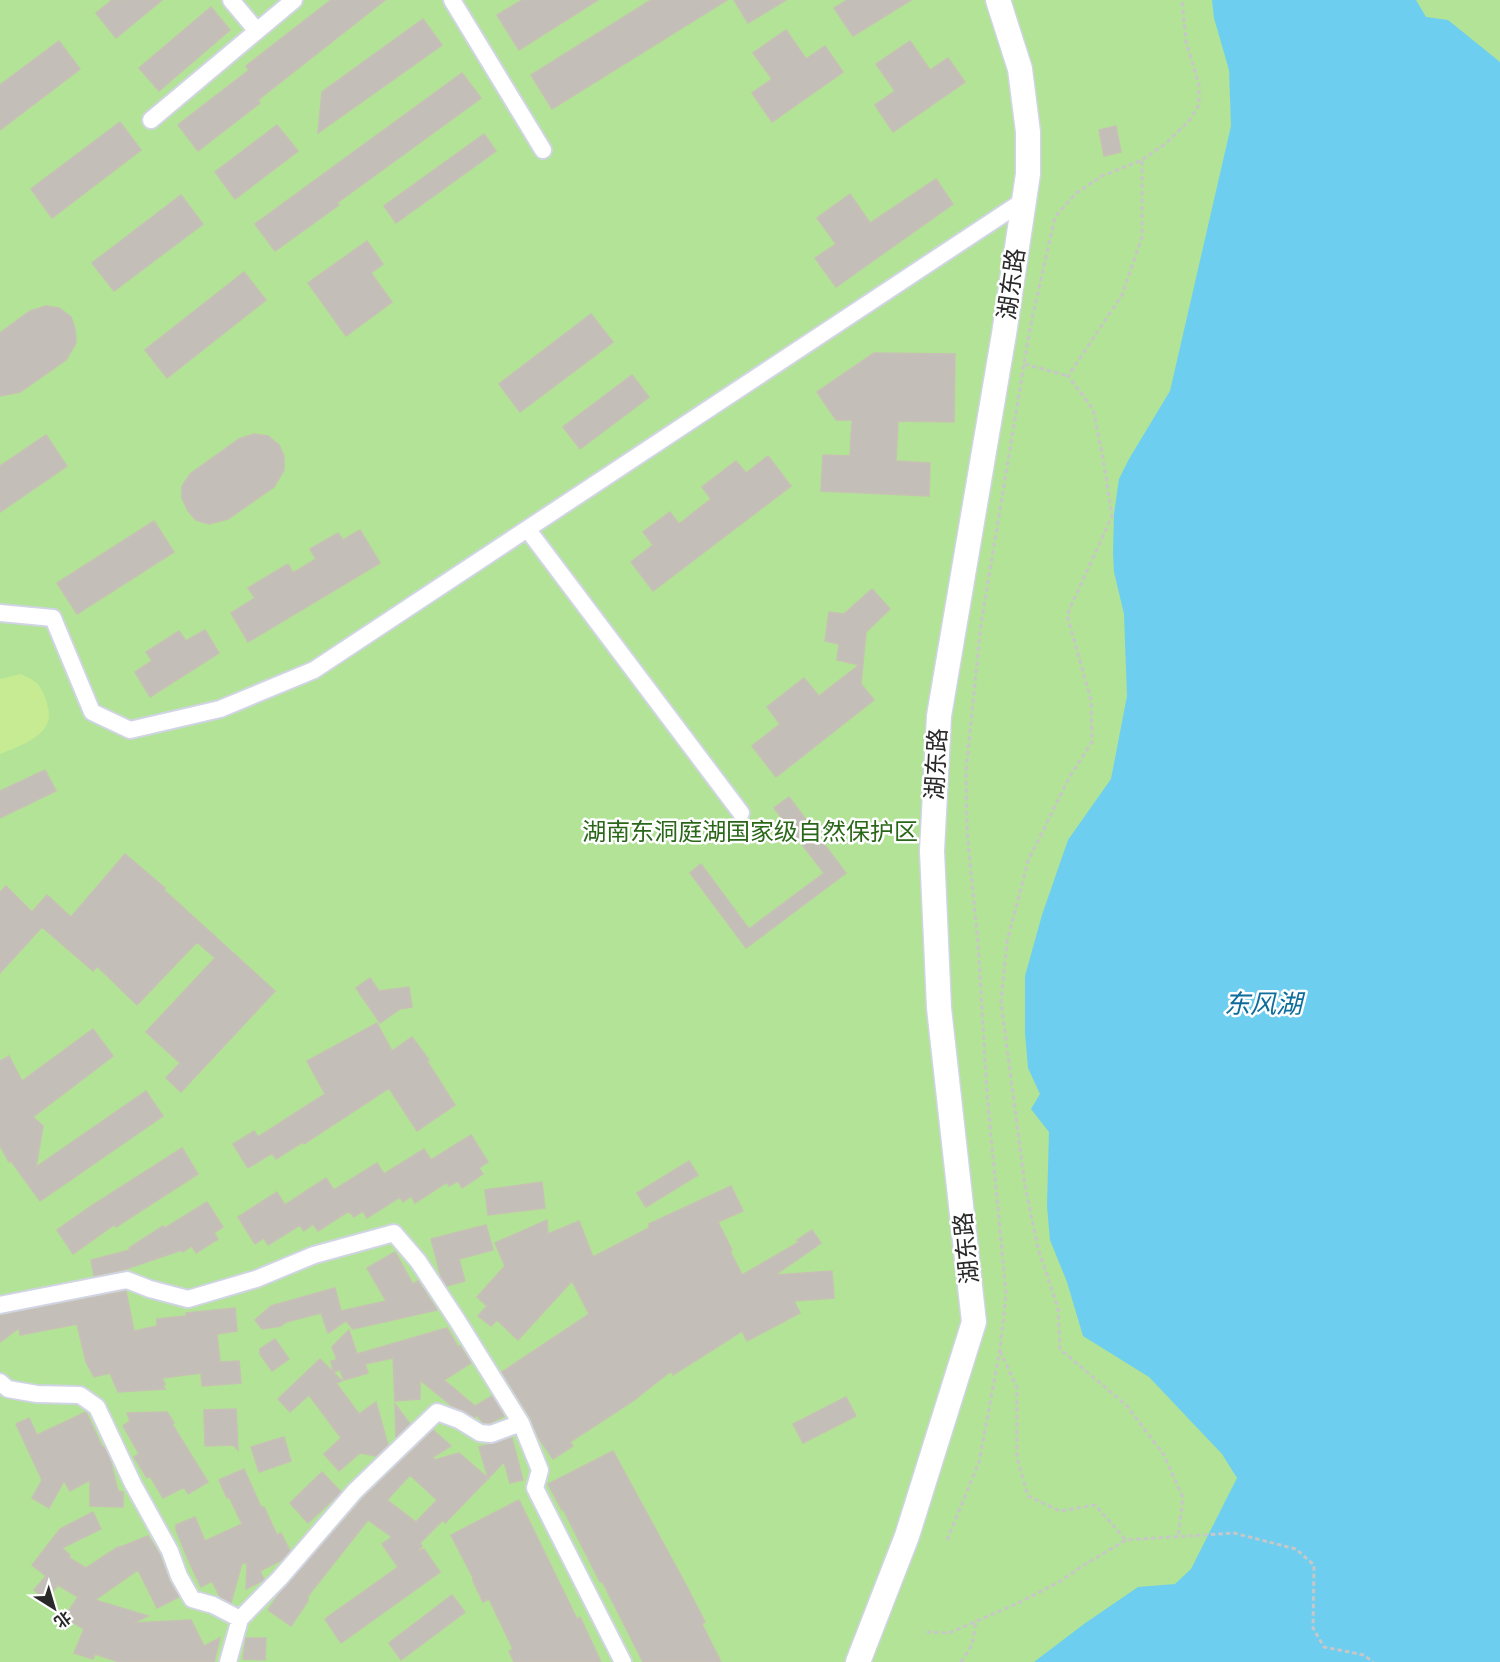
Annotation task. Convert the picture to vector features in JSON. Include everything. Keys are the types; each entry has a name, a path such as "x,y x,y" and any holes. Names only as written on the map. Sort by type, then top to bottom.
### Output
{"street":[{"path":"231,0 257,31"},
{"path":"151,120 294,0"},
{"path":"452,0 543,150"},
{"name":"湖东路","path":"858,1662 907,1536 974,1322 939,1008 932,851 939,716 1004,334 1028,174 1028,132 1020,69 998,0"},
{"path":"0,613 53,618 92,712 130,730 220,710 314,670 1023,201"},
{"path":"528,530 741,813"},
{"path":"0,1305 127,1280 188,1299 256,1279 315,1255 394,1233 418,1262 457,1320 521,1423 540,1470 535,1488 623,1662"},
{"path":"3,1387 37,1394 80,1395 97,1407 133,1484 170,1551 179,1576 192,1599 213,1605 240,1618"},
{"path":"228,1662 240,1618 280,1578 355,1491 426,1420 437,1412 459,1420 480,1433 491,1434 521,1423"}],"path":[{"path":"947,1540 979,1462 1000,1350 1006,1294 987,1094 978,944 967,831 966,771 981,624 1030,328 1055,217 1075,194 1102,176 1142,160 1165,144 1189,120 1199,105 1199,85 1186,42 1182,0"},
{"path":"1068,376 1122,295 1142,237 1142,160"},
{"path":"1025,364 1068,376 1093,409 1112,516 1066,615 1091,700 1092,742 1069,778 1028,861 1007,942 1001,1002 1025,1186 1038,1248 1058,1308 1060,1349 1126,1405 1164,1455 1183,1498 1178,1537"},
{"path":"1000,1350 1017,1388 1017,1458 1028,1496 1060,1511 1095,1505 1126,1540"},
{"path":"927,1632 950,1633 1018,1603 1059,1582 1126,1540 1234,1533 1296,1549 1314,1565 1313,1628 1324,1647 1364,1655 1373,1662"},
{"path":"961,1662 972,1645 976,1620"}],"green space":[{"name":"湖南东洞庭湖国家级自然保护区","path":"0,0 1500,0 1500,1662 0,1662"},
{"path":"20,674 40,686 49,711 48,722 44,729 31,740 0,754 0,679"}],"water":[{"name":"东风湖","path":"1212,0 1416,0 1426,17 1448,20 1500,62 1500,1662 1034,1662 1138,1587 1175,1584 1191,1569 1237,1478 1222,1454 1149,1377 1083,1336 1067,1282 1050,1240 1047,1206 1049,1132 1031,1109 1040,1094 1028,1068 1025,1033 1025,976 1042,915 1068,840 1111,779 1127,696 1124,614 1114,572 1113,553 1114,514 1119,479 1170,391 1231,126 1229,70 1214,18"}],"building":[{"path":"112,0 162,0 116,38 96,13"},
{"path":"331,0 385,0 258,100 260,103 198,151 178,125 249,70 246,66"},
{"path":"522,0 598,0 519,50 497,15"},
{"path":"651,0 727,0 552,109 531,75"},
{"path":"734,0 786,0 748,23"},
{"path":"847,0 911,0 853,36 834,8"},
{"path":"211,7 230,30 159,91 139,68"},
{"path":"423,19 442,45 318,133 322,92"},
{"path":"786,30 806,59 825,46 843,72 772,122 752,93 772,79 753,53"},
{"path":"59,41 80,69 0,130 0,85"},
{"path":"910,41 930,70 948,58 965,82 893,132 875,105 895,91 876,64"},
{"path":"462,73 481,98 275,251 255,224"},
{"path":"120,122 141,150 52,218 31,189"},
{"path":"277,125 298,151 235,199 215,172"},
{"path":"1116,126 1121,152 1104,156 1099,130"},
{"path":"484,134 496,151 396,223 384,206"},
{"path":"936,179 953,204 836,287 815,258 836,244 817,218 850,194 870,223"},
{"path":"181,195 203,224 114,291 92,263"},
{"path":"367,241 383,264 371,273 392,302 346,336 308,283"},
{"path":"244,272 266,300 167,378 145,350"},
{"path":"46,306 59,308 71,317 76,343 66,360 20,392 0,396 0,333 30,311"},
{"path":"591,314 613,342 520,412 499,384"},
{"path":"874,353 955,354 954,422 898,421 896,461 930,463 929,496 821,491 823,455 850,456 852,420 836,420 817,392"},
{"path":"632,375 649,397 580,449 563,427"},
{"path":"254,434 268,436 279,445 284,456 284,470 274,487 228,519 209,524 196,520 188,511 182,498 182,486 190,474 239,439"},
{"path":"46,435 67,466 0,512 0,466"},
{"path":"768,456 791,486 653,591 631,562 653,545 643,532 670,512 679,524 711,499 702,487 736,461 746,473"},
{"path":"154,521 174,552 77,614 57,583"},
{"path":"360,530 380,563 248,642 231,613 255,598 248,588 288,564 293,573 316,559 310,549 338,533 343,540"},
{"path":"872,589 890,609 866,632 861,684 874,700 776,777 752,746 780,724 767,707 804,678 819,696 859,665 837,660 839,644 825,641 829,612 844,614"},
{"path":"205,630 219,653 150,697 135,672 152,661 146,652 179,631 186,641"},
{"path":"45,770 56,791 0,818 0,791"},
{"path":"789,797 846,873 746,948 690,873 701,864 749,929 824,873 774,808"},
{"path":"125,854 165,888 164,890 275,991 181,1092 166,1078 180,1063 146,1032 215,958 197,942 137,1005 97,966 93,971 42,927 0,973 0,892 6,886 32,912 47,895 71,917"},
{"path":"370,978 379,991 409,987 412,1007 400,1009 380,1023 356,988"},
{"path":"377,1023 392,1051 412,1037 429,1060 427,1061 455,1105 417,1131 389,1088 304,1144 303,1142 276,1159 272,1153 248,1168 233,1144 254,1131 258,1137 325,1094 307,1061"},
{"path":"93,1029 113,1056 33,1117 43,1126 36,1167 146,1091 163,1116 40,1201 11,1161 9,1162 0,1146 0,1061 9,1056 22,1081"},
{"path":"471,1135 488,1162 479,1168 483,1174 462,1188 458,1181 449,1186 447,1182 415,1203 411,1196 403,1202 400,1197 367,1218 363,1211 354,1217 349,1211 318,1231 313,1224 304,1231 300,1225 268,1245 264,1238 255,1244 238,1217 277,1192 285,1205 326,1178 334,1190 377,1163 384,1174 424,1149 431,1160"},
{"path":"182,1148 198,1174 116,1227 114,1225 73,1254 57,1230"},
{"path":"689,1161 698,1175 646,1207 637,1193"},
{"path":"542,1182 545,1208 488,1215 485,1190"},
{"path":"731,1186 743,1211 718,1222 742,1275 799,1242 797,1240 812,1230 821,1243 775,1275 832,1271 834,1298 794,1301 800,1313 747,1341 742,1331 673,1375 671,1371 633,1401 570,1442 573,1446 553,1459 538,1437 530,1417 502,1372 589,1314 572,1281 518,1340 497,1320 491,1326 478,1316 487,1306 477,1297 505,1266 495,1243 547,1220 548,1234 579,1221 593,1257 649,1228 649,1224"},
{"path":"207,1202 223,1227 214,1233 218,1239 196,1253 192,1246 183,1252 182,1250 123,1270 94,1276 91,1260 130,1250 129,1248 163,1226 165,1228"},
{"path":"486,1225 493,1250 459,1259 465,1281 447,1286 441,1277 431,1239"},
{"path":"395,1252 413,1284 418,1281 437,1310 353,1329 346,1321 328,1333 321,1313 286,1322 281,1326 262,1329 255,1320 271,1306 335,1288 341,1311 386,1301 367,1268"},
{"path":"126,1291 134,1331 157,1326 157,1319 186,1316 186,1313 235,1308 237,1331 217,1334 220,1362 239,1361 241,1383 202,1386 201,1373 162,1378 165,1389 118,1392 110,1373 94,1377 86,1362 77,1324 20,1335 19,1328 0,1342 0,1315"},
{"path":"447,1328 471,1363 444,1380 475,1406 492,1396 504,1416 490,1423 483,1423 477,1415 475,1417 452,1406 420,1380 420,1399 395,1401 393,1358 365,1364 368,1373 344,1380 340,1370 333,1372 331,1361 337,1360 332,1347 349,1330 357,1354"},
{"path":"275,1339 289,1359 272,1371 260,1354 260,1349"},
{"path":"320,1359 342,1381 336,1383 359,1414 376,1402 388,1445 376,1456 360,1453 339,1471 324,1454 341,1438 309,1395 290,1412 278,1399"},
{"path":"846,1397 856,1416 803,1443 793,1424"},
{"path":"395,1404 410,1424 396,1437"},
{"path":"236,1409 238,1450 233,1445 205,1446 204,1410"},
{"path":"86,1412 110,1459 118,1491 123,1492 123,1507 90,1506 90,1480 70,1491 64,1481 49,1508 32,1498 42,1480 16,1424 29,1418 37,1435"},
{"path":"167,1412 208,1482 188,1494 184,1487 163,1498 150,1476 147,1478 134,1457 139,1454 123,1426 130,1421 127,1413"},
{"path":"433,1430 451,1446 433,1457 434,1460 459,1453 488,1478 479,1447 512,1438 523,1480 510,1483 504,1462 445,1523 443,1520 420,1543 422,1546 417,1552 424,1549 440,1572 341,1643 325,1619 398,1567 382,1544 392,1537 368,1520 308,1596 308,1601 291,1626 268,1610 279,1594 363,1498","holes":["410,1475 437,1500 416,1522 387,1500"]},
{"path":"284,1437 291,1461 259,1472 251,1447"},
{"path":"613,1451 705,1622 702,1624 721,1662 643,1662 602,1581 600,1582 548,1484"},
{"path":"244,1469 261,1507 264,1507 277,1535 281,1533 290,1551 282,1560 260,1571 264,1580 246,1589 247,1563 242,1563 231,1603 220,1597 212,1581 201,1587 176,1530 176,1525 195,1517 205,1541 242,1524 219,1480"},
{"path":"322,1472 341,1492 308,1523 290,1503"},
{"path":"519,1500 577,1619 580,1617 601,1662 514,1662 509,1651 513,1649 489,1599 483,1602 451,1535"},
{"path":"93,1512 101,1529 62,1548 70,1555 68,1557 86,1568 118,1547 148,1536 160,1555 169,1580 179,1597 157,1608 138,1570 95,1600 148,1616 133,1623 191,1620 204,1646 220,1638 214,1662 119,1662 95,1654 93,1659 74,1653 84,1629 67,1619 62,1621 78,1597 58,1585 46,1600 34,1590 46,1576 32,1565 60,1529"},
{"path":"452,1595 465,1612 401,1660 389,1643"},
{"path":"246,1638 266,1638 265,1660 243,1659"}]}
